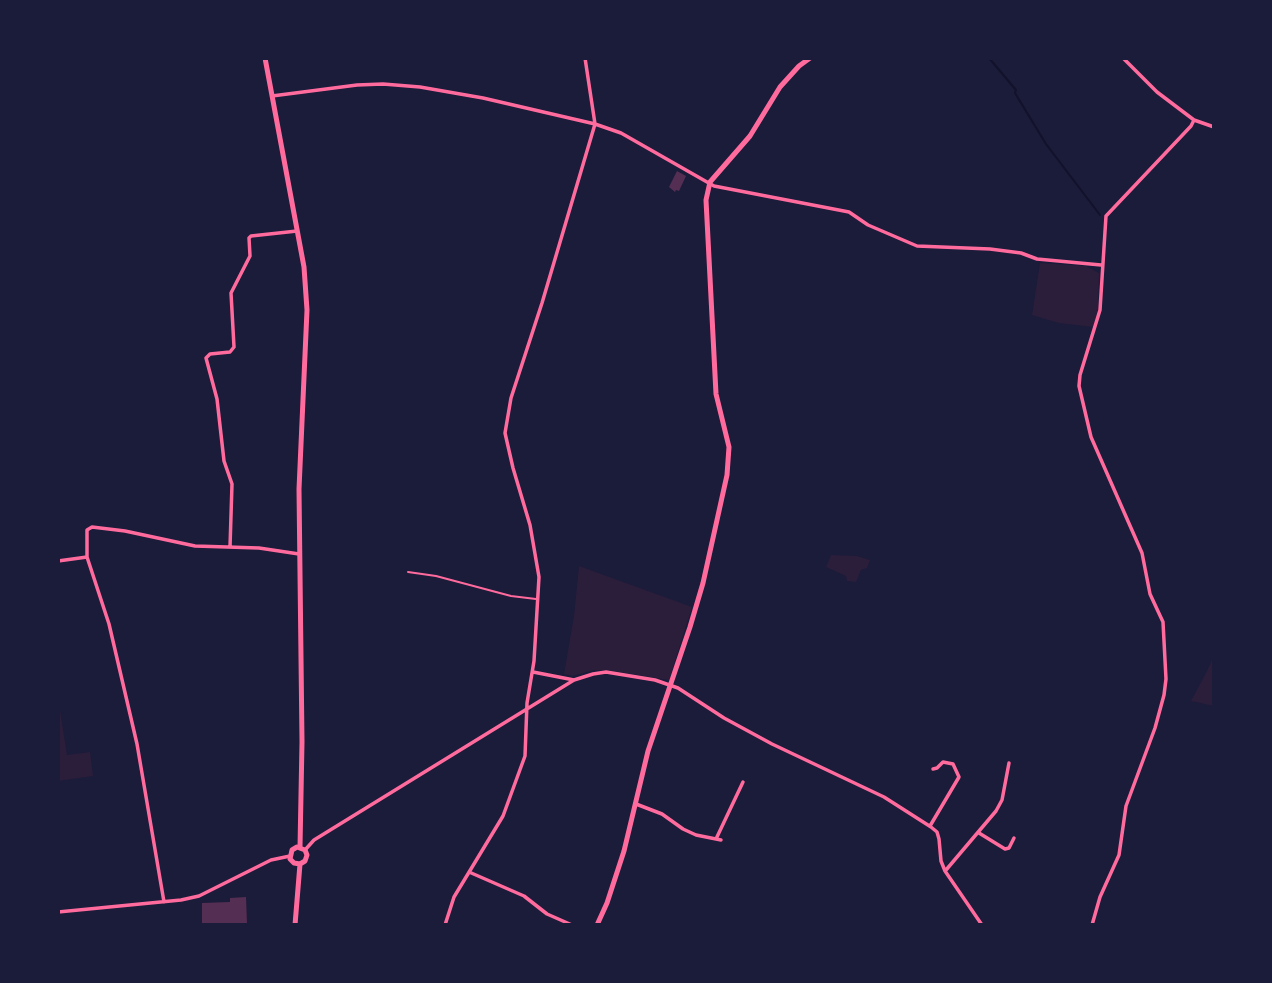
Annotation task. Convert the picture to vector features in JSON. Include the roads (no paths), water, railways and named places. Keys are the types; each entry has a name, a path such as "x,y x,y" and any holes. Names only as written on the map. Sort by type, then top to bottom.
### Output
{"main road":[{"path":"265,58 304,267 307,310 299,478 303,848 307,858 300,864 295,925"},
{"path":"597,925 624,851 648,751 703,583 730,454 716,394 706,229 706,200 710,183 757,127 780,87 810,58"},
{"path":"300,864 292,861 290,856 294,848 303,848"}],"street":[{"path":"445,925 454,897 502,816 519,776 527,738 527,710 533,671 540,577 505,433 511,398 595,124 585,58"},
{"path":"1123,58 1157,92 1194,120 1214,127"},
{"path":"272,96 383,84 420,87 483,98 595,124 621,133 714,186 849,212 868,225 917,246 990,249 1021,253 1038,259 1101,265"},
{"path":"1092,925 1100,897 1119,855 1126,806 1154,728 1166,679 1163,622 1150,594 1142,553 1091,438 1079,386 1080,375 1100,310 1105,216 1194,120"},
{"path":"230,547 232,484 224,461 217,399 205,361 206,356 230,352 234,347 231,293 250,256 249,238 297,230"},
{"path":"164,902 137,744 109,624 86,557 87,532 92,527 195,546 299,554"},
{"path":"58,562 86,557"},
{"path":"533,671 574,680"},
{"path":"303,848 574,680 606,672 671,685 772,744 884,797 930,826 937,832 945,870 982,925"},
{"path":"930,826 959,777 953,764 943,762 933,769"},
{"path":"945,870 979,833 1002,800 1009,763"},
{"path":"716,839 743,782"},
{"path":"634,804 670,818 683,830 721,840"},
{"path":"979,833 1005,849 1009,848 1014,838"},
{"path":"58,912 199,896 271,860 290,856"},
{"path":"469,872 524,895 547,914 572,925"}],"lane":[{"path":"408,572 444,578 511,596 537,599"}],"waterway":[{"path":"989,58 1016,90 1015,93 1046,144 1100,215"}]}
